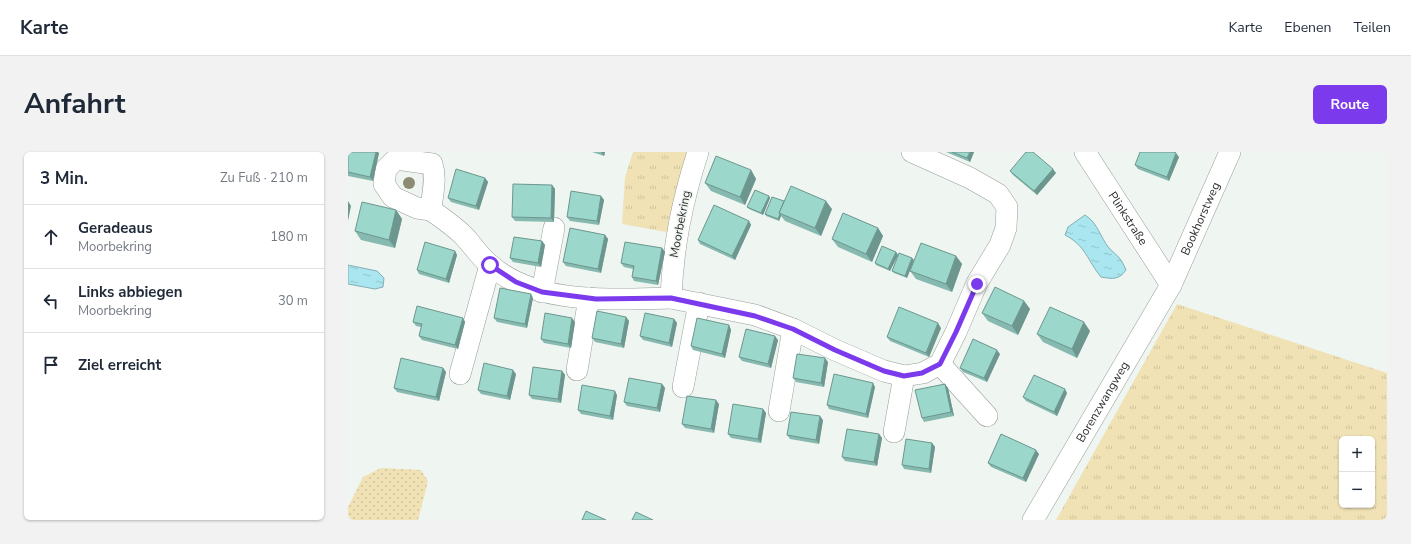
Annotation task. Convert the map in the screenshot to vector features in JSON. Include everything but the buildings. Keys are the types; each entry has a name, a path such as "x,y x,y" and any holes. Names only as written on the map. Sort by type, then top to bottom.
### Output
{"street":[{"name":"Moorbekring","path":"671,298 672,260 678,225 687,187 698,152"},
{"name":"Plinkstraße","path":"1085,152 1171,285"},
{"name":"Bookhorstweg","path":"1171,285 1230,152"},
{"path":"432,210 462,234 490,265 516,282 542,292 589,298 671,298 755,316 793,329 835,350 884,371 904,376 922,373 940,364 977,284 1000,246 1006,228 1007,207 998,194 970,178 919,153"},
{"path":"542,292 554,228"},
{"path":"460,374 490,265"},
{"name":"Borenzwangweg","path":"1033,520 1171,285"},
{"path":"577,370 589,298"},
{"path":"683,387 700,304"},
{"path":"779,411 793,329"},
{"path":"940,364 987,416"},
{"path":"894,432 904,376"}],"green space":[{"path":"633,152 693,152 672,233 622,224 625,177"},
{"path":"1177,304 1387,373 1387,520 1056,520"},
{"path":"381,468 421,470 428,481 418,520 348,520 348,507 363,477"}],"water":[{"path":"1085,215 1093,222 1106,244 1122,262 1126,270 1121,276 1112,278 1101,277 1078,244 1065,235 1068,227"},
{"path":"348,265 377,271 384,278 383,287 375,289 348,284"}],"route":[{"path":"490,265 516,282 542,292 596,299 671,298 724,308 755,316 793,329 835,350 884,371 904,376 922,373 940,364 977,284"}]}
